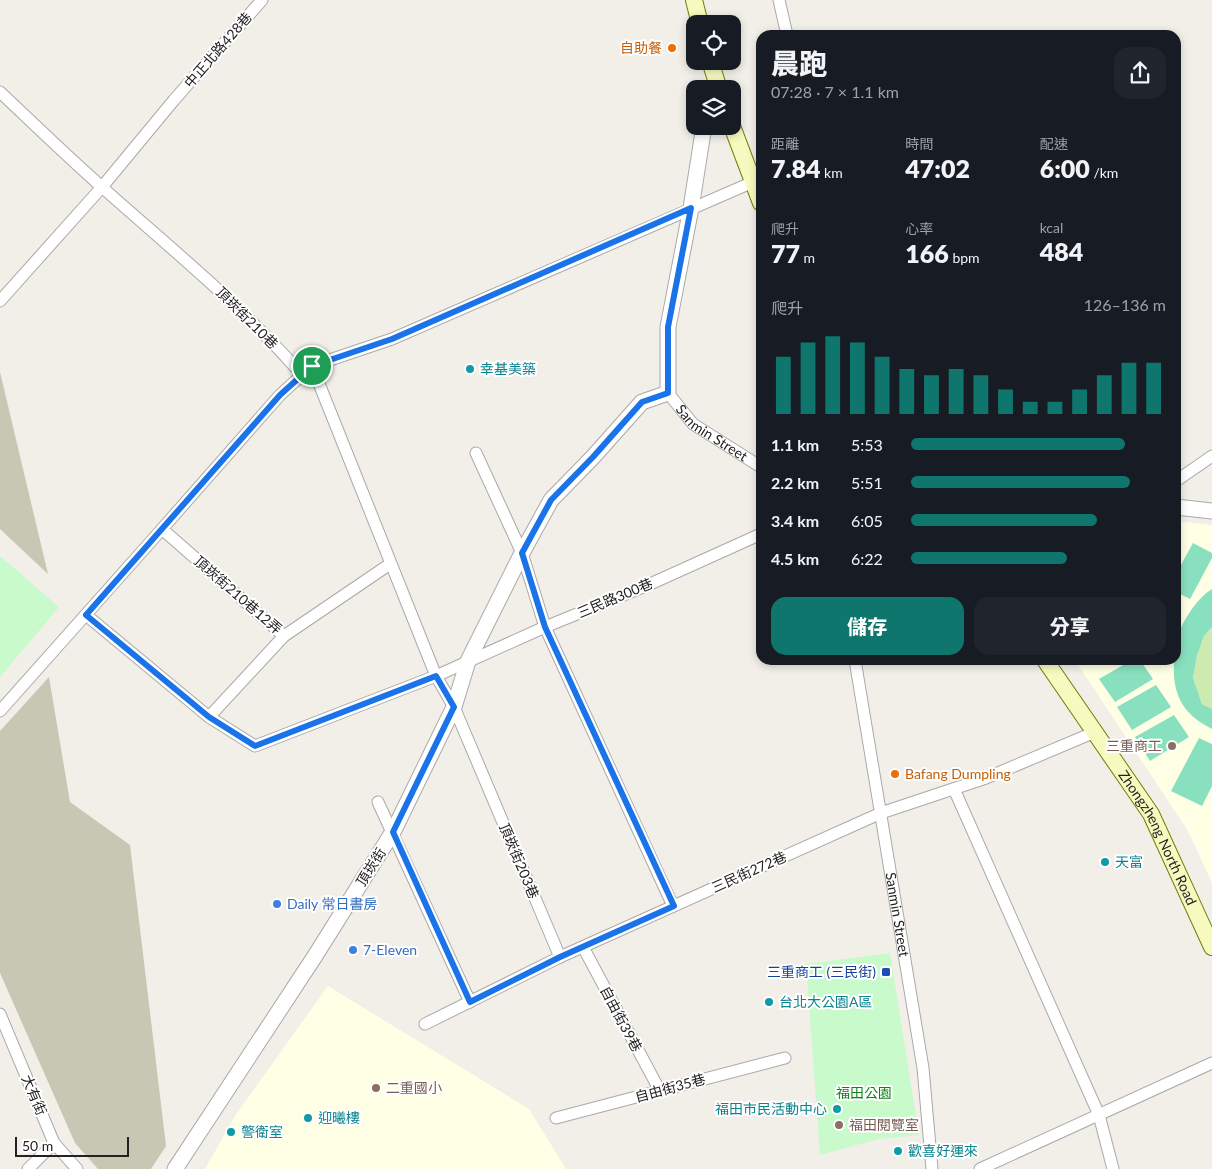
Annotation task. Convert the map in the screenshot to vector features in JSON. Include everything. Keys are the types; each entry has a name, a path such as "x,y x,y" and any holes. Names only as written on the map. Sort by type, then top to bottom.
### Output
{"main road":[{"path":"694,0 698,15"},
{"path":"735,135 756,190"},
{"name":"Zhongzheng North Road","path":"1048,665 1151,814 1212,947"}],"street":[{"name":"中正北路428巷","path":"0,301 102,187 174,100 262,0"},
{"path":"779,0 786,30"},
{"name":"頂崁街210巷","path":"0,92 102,187 209,281 267,336 295,367 312,366"},
{"name":"Sanmin Street","path":"703,135 691,208 668,327 668,393 693,424 756,464"},
{"path":"0,710 280,395 312,366 392,339 753,182"},
{"path":"312,366 436,676 454,707"},
{"name":"頂崁街","path":"175,1169 310,964 393,832 454,707 468,661 551,500 593,457 642,402 668,393"},
{"path":"476,453 522,553 545,627 674,906"},
{"path":"1181,478 1212,456"},
{"path":"1181,508 1212,511"},
{"name":"頂崁街210巷12弄","path":"162,529 284,636 390,564"},
{"name":"三民路300巷","path":"209,717 255,746 436,676 756,536"},
{"path":"86,615 209,717 284,636"},
{"name":"Sanmin Street","path":"856,665 923,1068 932,1169"},
{"name":"頂崁街203巷","path":"454,707 560,957"},
{"name":"三民街272巷","path":"583,947 881,813 986,778 1095,732"},
{"path":"954,789 1100,1115 1113,1169"},
{"path":"378,802 470,1002"},
{"path":"425,1024 583,947"},
{"name":"自由街39巷","path":"583,947 660,1091"},
{"name":"大有街","path":"0,1014 54,1143 77,1169"},
{"name":"自由街35巷","path":"556,1118 784,1058"},
{"path":"980,1169 1212,1063"},
{"path":"28,1169 54,1143"}],"shaded area":[{"path":"0,372 48,574 0,529"},
{"name":"三重商工","path":"1181,522 1212,525 1212,883 1188,831 1078,665 1181,665"},
{"path":"49,677 70,802 130,845 166,1146 151,1169 98,1169 75,1143 0,973 0,731"},
{"name":"二重國小","path":"328,986 529,1109 566,1169 205,1169 235,1116"}],"green space":[{"path":"1193,543 1212,553 1212,558 1190,599 1181,594 1181,565"},
{"path":"0,556 59,607 0,677"},
{"path":"1212,589 1212,627 1204,636 1197,656 1193,678 1202,704 1212,709 1212,729 1193,717 1186,710 1177,693 1174,672 1174,665 1181,665 1181,629 1190,612 1206,593"},
{"path":"1212,627 1212,709 1202,704 1193,678 1197,656 1204,636"},
{"path":"1123,665 1143,665 1153,679 1115,702 1099,679"},
{"path":"1156,685 1171,707 1132,730 1117,707"},
{"path":"1174,715 1189,737 1150,761 1135,737"},
{"path":"1199,738 1212,744 1212,786 1202,806 1171,791"},
{"name":"福田公園","path":"890,953 919,1135 879,1139 820,1155 806,964"}],"place":[{"name":"自助餐","path":"672,48"},
{"name":"幸基美築","path":"470,369"},
{"name":"三重商工","path":"1172,746"},
{"name":"Bafang Dumpling","path":"895,774"},
{"name":"天富","path":"1105,862"},
{"name":"Daily 常日書房","path":"277,904"},
{"name":"7-Eleven","path":"353,950"},
{"name":"三重商工 (三民街)","path":"886,972"},
{"name":"台北大公園A區","path":"769,1002"},
{"name":"二重國小","path":"376,1088"},
{"name":"福田市民活動中心","path":"837,1109"},
{"name":"迎曦樓","path":"308,1118"},
{"name":"福田閱覽室","path":"839,1125"},
{"name":"警衛室","path":"231,1132"},
{"name":"歡喜好運來","path":"898,1151"}],"route":[{"path":"691,208 668,327 668,393 642,402 593,457 551,500 522,553 545,627 674,906 560,957 470,1002 393,832 454,707 436,676 255,746 209,717 86,615 280,395 312,366 392,339 691,208"}]}
